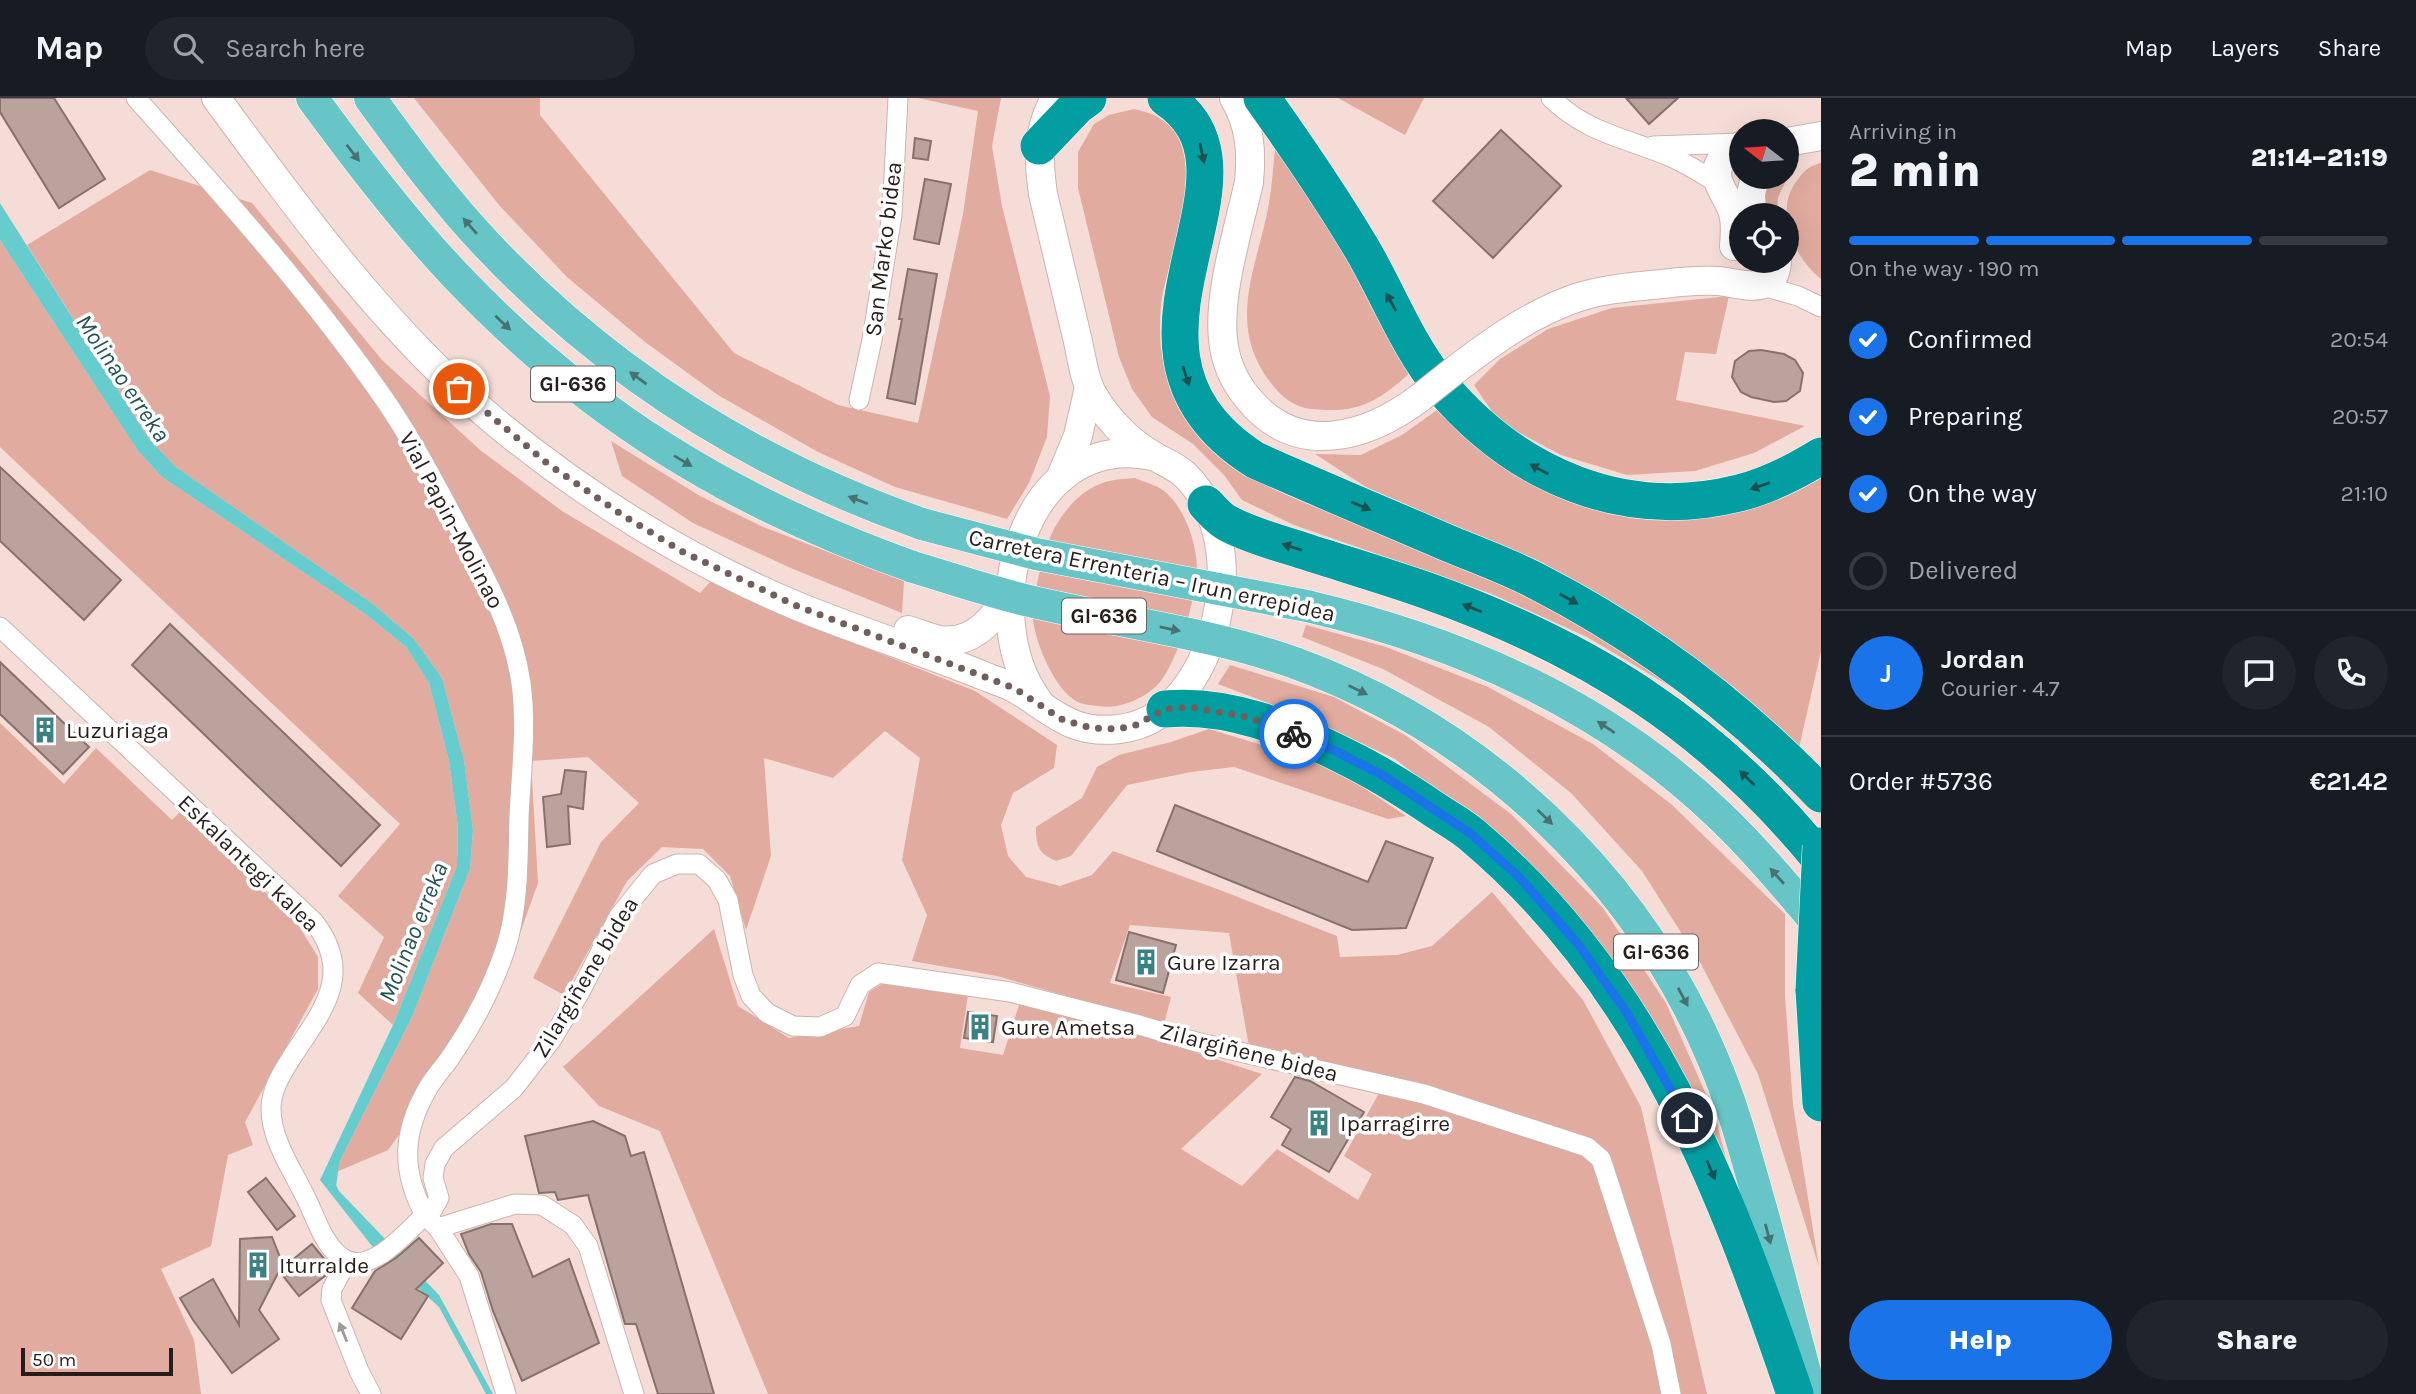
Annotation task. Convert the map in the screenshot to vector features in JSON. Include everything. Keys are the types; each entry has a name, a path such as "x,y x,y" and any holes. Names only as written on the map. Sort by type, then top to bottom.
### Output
{"highway":[{"path":"1038,146 1076,106 1088,98"},
{"path":"1166,98 1186,114 1194,125 1205,163 1205,192 1186,275 1178,329 1183,367 1189,386 1208,420 1222,436 1255,460 1535,580 1593,612 1675,664 1709,690 1773,745 1821,794"},
{"path":"1262,98 1321,182 1362,249 1423,361 1439,384 1480,427 1509,450 1566,482 1631,499 1658,501 1739,493 1770,483 1821,456"},
{"path":"1206,503 1228,524 1275,542 1426,590 1574,653 1663,708 1705,740 1746,776 1821,860"},
{"path":"1165,709 1190,707 1218,710 1316,741 1393,782 1470,833 1519,877 1578,944 1627,1013 1678,1098 1714,1175 1750,1265 1795,1394"},
{"path":"1821,846 1814,990 1821,1103"}],"main road":[{"name":"Carretera Errenteria – Irun errepidea","path":"312,98 381,189 455,275 516,335 580,390 674,455 725,486 833,537 913,567 1025,600 1229,642 1295,663 1393,707 1468,753 1536,809 1598,872 1631,915 1674,980 1694,1019 1729,1099 1743,1142 1811,1394"},
{"name":"Carretera Errenteria – Irun errepidea","path":"370,98 417,161 488,246 555,312 609,357 693,415 742,444 847,496 922,524 979,541 1048,557 1307,606 1413,634 1494,665 1557,697 1602,724 1682,782 1719,814 1780,879 1821,928"}],"street":[{"name":"Vial Papin-Molinao","path":"136,98 236,210 332,328 388,405 432,476 493,591 513,645 521,684 523,720 517,881 513,914 505,949 481,1006 454,1052 428,1087 415,1114 408,1139 407,1162 415,1196 469,1276 506,1394"},
{"path":"216,98 294,203 386,315 442,374 548,464 621,514 683,552 797,606 926,645 977,632 998,613 1009,593"},
{"path":"236,98 308,194 399,305 503,406 558,451 630,500 690,536 1014,688 1053,715 1077,726 1118,729 1136,725 1165,709 1181,694 1206,653 1221,596 1222,567 1215,524 1206,503 1184,474 1169,463 1133,451 1093,457 1074,467 1060,479 1027,525 1013,566 1009,620 1016,658 1030,691 1053,715"},
{"name":"San Marko bidea","path":"859,400 872,340 892,215 898,98"},
{"path":"1055,98 1042,127 1038,146 1043,194 1089,387 1116,425 1153,456"},
{"path":"1234,98 1244,114 1250,136 1251,159 1249,182 1223,314 1223,340 1227,363 1236,383 1256,409 1294,432 1329,437 1358,432 1400,413 1455,370 1520,325 1581,296 1624,288 1764,273 1786,292 1817,305"},
{"path":"1551,98 1588,126 1682,162 1742,203"},
{"path":"1799,140 1821,136"},
{"path":"1642,147 1729,145"},
{"path":"1729,151 1723,157 1717,171 1719,185 1729,206"},
{"path":"1693,281 1712,269 1729,252"},
{"path":"1060,479 1078,436 1089,387"},
{"name":"Eskalantegi kalea","path":"0,626 323,933 333,958 332,986 321,1012 276,1084 272,1119 279,1141 320,1227 336,1254 347,1261"},
{"name":"Zilargiñene bidea","path":"431,1222 433,1209 439,1198 433,1178 435,1164 444,1148 514,1088 552,1039 580,992 619,916 636,892 653,874 677,864 699,864 717,880 727,900 743,975 751,996 767,1013 793,1026 820,1027 845,1016 860,985 878,973 1010,992 1196,1042 1424,1094 1587,1147 1601,1159 1661,1344 1671,1394"},
{"path":"371,1394 331,1300 332,1289 347,1261 367,1262 379,1256 396,1241 431,1222 516,1204 542,1205 573,1225 588,1246 634,1394"}],"shaded area":[{"path":"414,98 540,98 540,115 734,353 838,405 918,423 963,214 978,111 918,98 1001,98 992,146 1002,206 1050,396 1047,437 1029,483 1007,519 895,487 818,452 718,395 645,342 567,277 499,205"},
{"path":"1338,98 1424,98 1405,135"},
{"path":"1134,109 1159,118 1175,132 1183,152 1186,175 1184,200 1162,298 1160,336 1167,373 1196,429 1607,637 1720,716 1587,637 1492,594 1294,525 1242,500 1224,475 1193,444 1152,417 1132,389 1119,357 1078,188 1078,152 1094,124 1109,115"},
{"path":"1275,150 1305,187 1412,371 1378,398 1356,407 1313,409 1288,400 1270,382 1257,360 1249,338 1248,294 1269,203"},
{"path":"1821,163 1821,279 1799,253 1799,203 1788,203 1792,189 1799,189 1799,178 1809,167"},
{"path":"150,170 252,203 382,360 480,450 562,511 700,593 712,580 816,628 975,691 1057,745 1054,768 1013,793 1001,825 1008,856 1026,877 1060,886 1092,875 1113,851 1337,936 1340,957 1397,955 1432,946 1492,892 1583,1000 1641,1107 1707,1394 768,1394 660,1131 599,1106 563,1067 714,929 738,1006 789,1038 859,1026 869,992 883,983 968,995 960,1048 1003,1055 1020,1002 1100,1022 1262,1074 1181,1149 1242,1186 1277,1149 1358,1200 1372,1174 1344,1156 1388,1077 1249,1047 1229,933 1130,925 1110,983 1171,997 1164,1024 997,976 912,961 927,915 902,860 920,758 885,731 833,778 764,758 771,856 746,930 730,876 703,849 662,847 627,881 564,995 533,978 601,842 639,803 588,757 531,761 538,883 509,964 462,1049 388,1150 334,1173 412,1017 470,869 473,830 464,760 442,678 414,639 373,604 176,467 149,439 27,245"},
{"path":"1782,189 1778,203 1762,203 1763,190"},
{"path":"0,240 138,451 162,477 364,613 406,647 429,683 449,761 458,827 457,866 393,1025 358,993 384,937 338,896 400,824 0,447"},
{"path":"1729,296 1716,354 1685,352 1676,400 1805,426 1754,453 1695,471 1627,475 1561,455 1499,422 1474,385 1500,359 1548,329 1612,308"},
{"path":"1437,410 1472,444 1523,479 1568,498 1821,472 1821,651 1799,748 1735,688 1645,624 1538,562 1366,487 1315,454 1361,455 1402,435"},
{"path":"611,441 700,496 761,526 904,581 902,613 793,569 693,523 622,476"},
{"path":"1135,478 1164,491 1186,520 1197,569 1192,603 1174,657 1154,688 1140,698 1115,706 1082,704 1070,696 1054,678 1038,641 1033,612 1039,576 1052,533 1073,502 1101,484"},
{"path":"1306,625 1386,647 1488,687 1593,744 1671,804 1785,914 1785,996 1793,1105 1819,1267 1758,1074 1701,964 1642,871 1571,793 1489,727 1383,669 1302,637"},
{"path":"1230,665 1334,697 1405,735 1511,814 1603,908 1666,1003 1715,1115 1734,1191 1490,832 1395,759 1310,719 1218,684"},
{"path":"0,723 64,784 96,748 172,820 180,812 295,920 318,957 318,989 245,1122 253,1145 228,1155 211,1246 161,1269 194,1340 201,1394 0,1394"},
{"path":"1209,729 1318,762 1339,771 1406,816 1388,819 1234,767 1191,772 1127,785 1071,856 1056,861 1042,852 1036,827 1082,798 1097,767 1119,755"}],"water":[{"path":"0,203 149,439 176,467 373,604 414,639 442,678 464,760 473,830 470,869 412,1017 333,1179 339,1191 439,1295 493,1394 486,1394 439,1307 372,1246 320,1180 393,1025 457,866 458,827 449,761 429,683 406,647 364,613 162,477 138,451 0,240"}],"building":[{"path":"0,98 54,98 105,179 59,208 0,112"},
{"path":"1626,98 1678,98 1649,124"},
{"path":"1501,130 1561,186 1493,258 1433,201"},
{"path":"915,138 931,141 928,160 913,158"},
{"path":"925,179 951,184 939,244 914,239"},
{"path":"908,269 937,274 915,404 887,398 902,319 899,319"},
{"path":"1749,351 1784,354 1795,360 1803,373 1800,391 1786,401 1774,402 1751,397 1741,392 1732,377 1735,361"},
{"path":"0,467 121,580 84,620 0,541"},
{"path":"170,624 380,825 341,866 132,665"},
{"name":"Luzuriaga","path":"0,662 89,747 63,774 0,714"},
{"path":"565,770 586,772 583,809 568,806 570,844 547,847 543,797 561,794"},
{"path":"1175,805 1368,882 1386,841 1433,858 1406,928 1352,930 1157,851"},
{"name":"Gure Izarra","path":"1129,932 1176,945 1163,993 1116,980"},
{"name":"Gure Ametsa","path":"968,1012 997,1016 993,1042 964,1038"},
{"name":"Iparragirre","path":"1295,1077 1310,1081 1364,1112 1329,1172 1282,1145 1291,1129 1271,1117"},
{"path":"593,1121 625,1136 631,1156 644,1152 714,1394 658,1394 636,1324 625,1324 588,1195 558,1200 555,1192 539,1193 525,1136"},
{"path":"266,1178 295,1216 277,1230 248,1192"},
{"path":"491,1224 512,1224 533,1277 569,1259 599,1343 522,1381 493,1311 481,1272 469,1254 461,1234"},
{"path":"272,1237 283,1265 280,1270 312,1244 330,1266 326,1275 299,1296 279,1271 259,1310 279,1339 232,1373 180,1298 213,1279 239,1325 240,1239"},
{"path":"419,1238 443,1263 416,1289 428,1296 401,1339 352,1308 375,1271 396,1258"}],"waterway":[{"name":"Molinao erreka","path":"333,1188 336,1164"}],"way so far":[{"path":"459,389 548,464 683,552 797,606 1014,688 1053,715 1077,726 1118,729 1136,725 1165,709 1190,707 1247,717 1294,734"}],"place":[{"name":"Luzuriaga","path":"45,730"},
{"name":"Gure Izarra","path":"1146,962"},
{"name":"Gure Ametsa","path":"980,1027"},
{"name":"Iparragirre","path":"1319,1123"},
{"name":"Iturralde","path":"258,1265"}],"route":[{"path":"1294,734 1316,741 1382,775 1470,833 1519,877 1578,944 1627,1013 1678,1098 1687,1118"}]}
